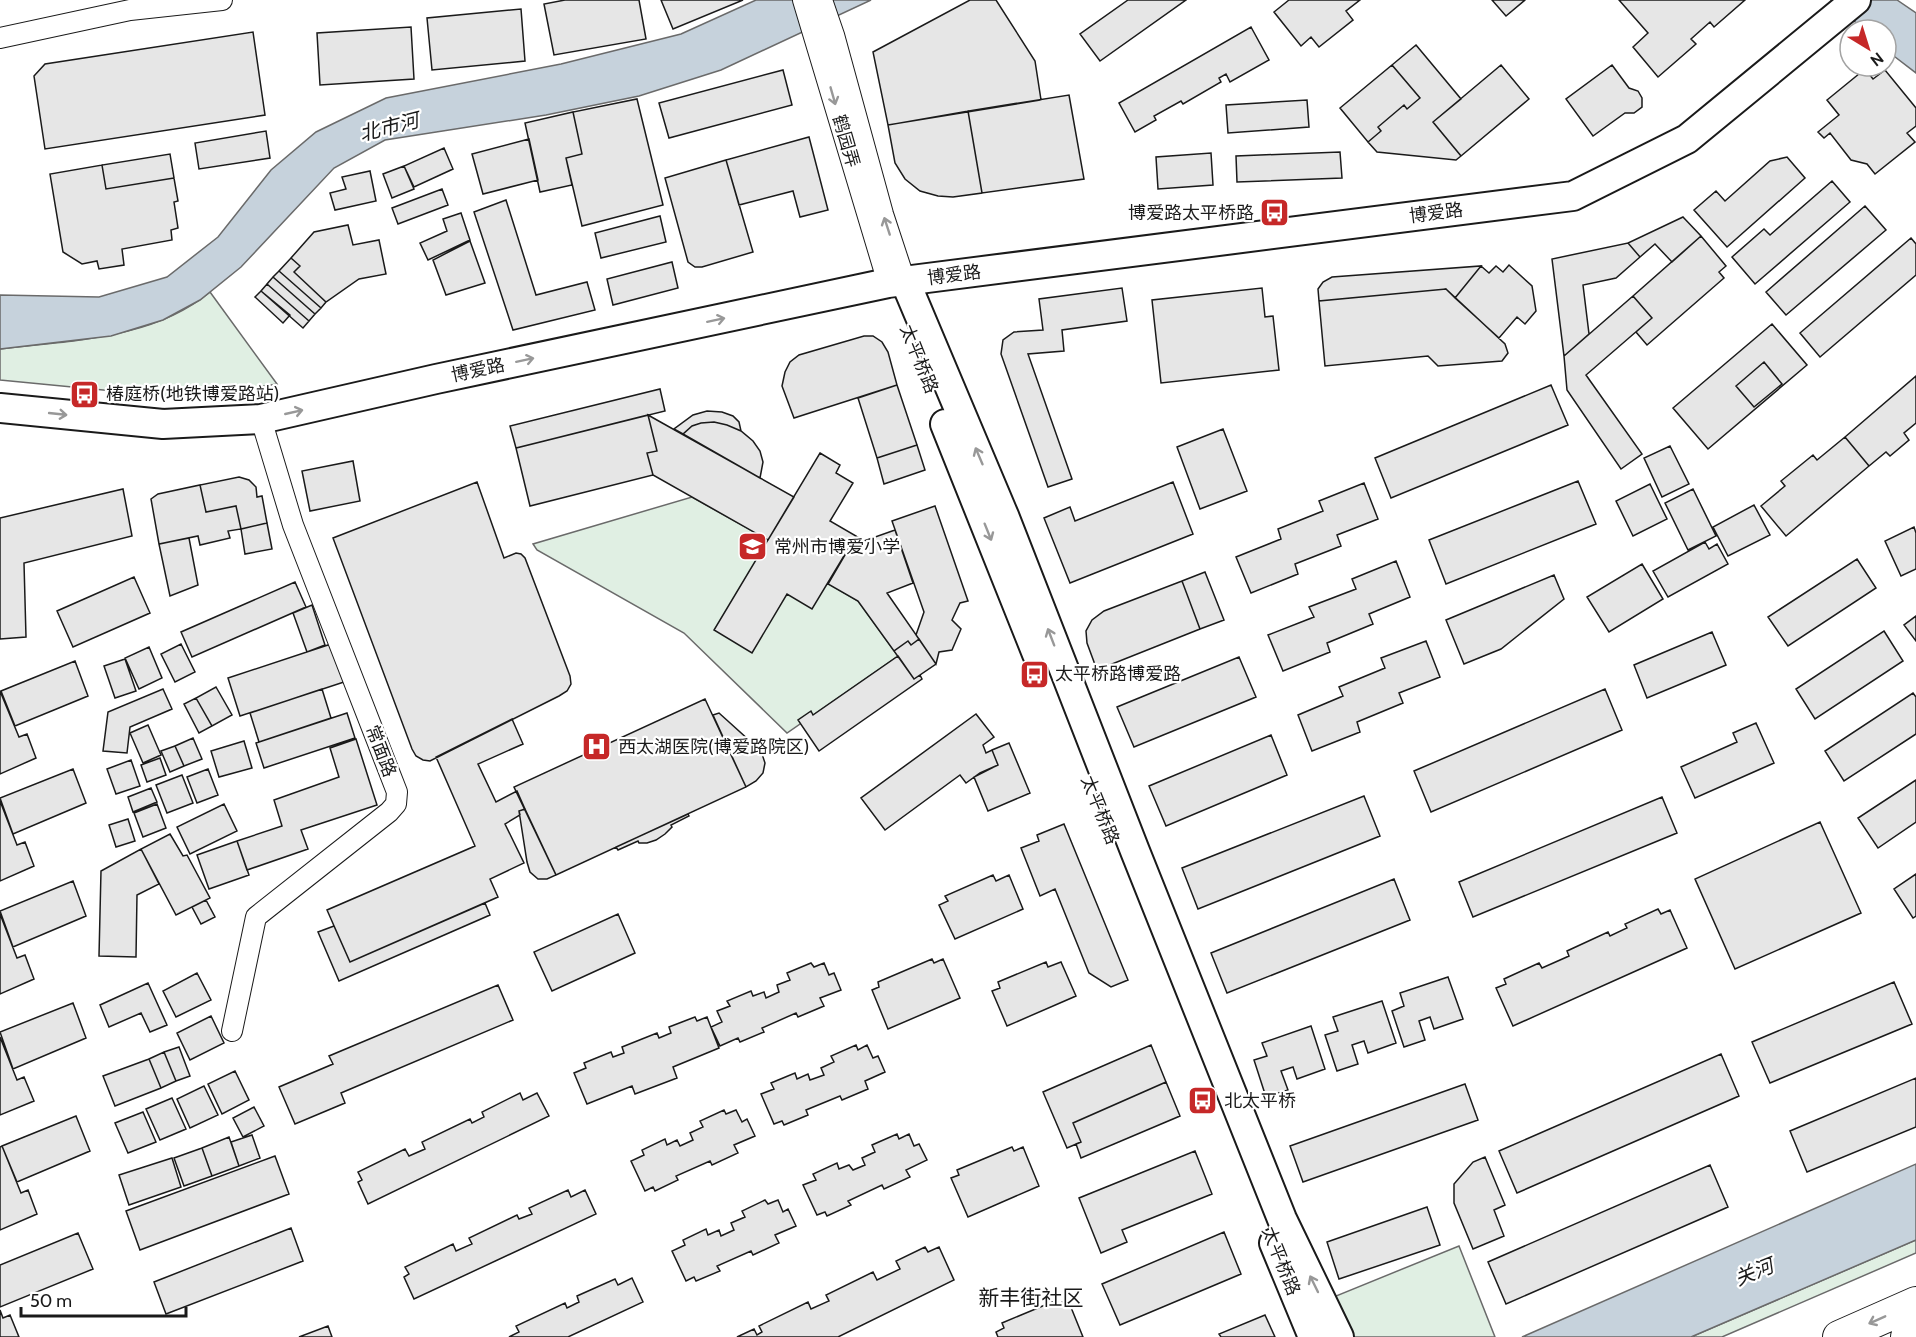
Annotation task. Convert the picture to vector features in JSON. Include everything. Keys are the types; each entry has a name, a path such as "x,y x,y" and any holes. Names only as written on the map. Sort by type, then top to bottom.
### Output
{"main road":[{"name":"博爱路","path":"0,408 163,424 261,419 436,379 897,282 1574,196 1687,139 1857,0"},
{"name":"太平桥路","path":"897,282 1313,1337"},
{"path":"897,282 1005,518 1282,1219 1339,1337"},
{"path":"1839,1337 1916,1303"},
{"path":"1907,1337 1916,1333"}],"street":[{"path":"0,38 130,10 222,0"},
{"name":"鹤园弄","path":"803,0 825,37 897,282"},
{"path":"822,0 825,37"},
{"name":"常面路","path":"232,1031 256,917 389,812 396,804 397,792 293,525 261,419"}],"green space":[{"path":"210,292 277,384 233,391 165,396 0,380 0,349 82,340 137,329 187,308"},
{"path":"692,497 768,540 765,546 858,601 898,656 787,733 684,633 537,550 533,544"},
{"path":"1916,1240 1916,1253 1722,1337 1691,1337"},
{"path":"1459,1246 1495,1337 1353,1337 1331,1298"}],"water":[{"name":"北市河","path":"756,0 871,0 721,70 639,96 546,115 385,140 334,168 241,267 200,300 163,320 111,336 0,349 0,295 99,297 167,277 218,237 271,170 316,132 386,98 561,64 681,34"},
{"path":"1831,0 1897,0 1916,13 1916,73 1898,59 1898,18 1851,18"},
{"name":"关河","path":"1916,1164 1916,1240 1691,1337 1522,1337"}],"building":[{"path":"565,0 639,0 646,39 554,55 544,4"},
{"path":"661,0 743,0 673,29"},
{"path":"970,0 996,0 1035,61 1041,100 888,125 873,52"},
{"path":"1128,0 1186,0 1100,61 1080,34"},
{"path":"1289,0 1360,0 1346,11 1353,20 1319,47 1311,37 1301,46 1274,12"},
{"path":"1492,0 1525,0 1506,16"},
{"path":"1619,0 1745,0 1714,27 1710,22 1691,39 1696,44 1658,77 1633,47 1648,33"},
{"path":"521,9 525,61 432,70 427,18"},
{"path":"411,27 414,79 320,85 317,33"},
{"path":"1251,27 1269,60 1230,82 1226,74 1219,78 1221,82 1183,104 1181,101 1154,116 1156,120 1135,132 1119,103"},
{"path":"253,32 265,115 45,149 34,76 45,64"},
{"path":"1416,45 1461,99 1433,122 1461,156 1456,160 1377,152 1368,142 1381,131 1378,127 1404,105 1407,109 1420,98 1392,65"},
{"path":"1392,65 1420,98 1407,109 1404,105 1378,127 1381,131 1368,142 1340,108"},
{"path":"1501,65 1529,99 1461,156 1433,122"},
{"path":"1612,65 1629,88 1638,91 1642,98 1642,107 1634,113 1625,113 1593,136 1566,99"},
{"path":"783,70 792,105 669,138 659,103"},
{"path":"1854,78 1892,78 1916,108 1916,126 1907,133 1915,142 1875,174 1867,164 1851,160 1830,133 1824,138 1818,132 1839,115 1827,100"},
{"path":"1069,95 1084,179 982,193 968,111"},
{"path":"637,99 663,205 582,226 566,158 582,154 573,112"},
{"path":"1307,100 1309,127 1228,133 1226,105"},
{"path":"968,111 982,193 953,197 920,191 905,179 895,163 888,125"},
{"path":"573,112 582,154 566,158 572,185 540,192 525,123"},
{"path":"266,131 270,158 199,169 195,143"},
{"path":"809,137 828,210 800,217 793,191 739,205 726,160"},
{"path":"529,139 538,180 483,194 472,154"},
{"path":"444,148 453,169 414,187 404,166"},
{"path":"1340,152 1342,178 1237,182 1236,156"},
{"path":"1211,153 1213,185 1158,189 1156,157"},
{"path":"170,154 174,178 106,189 102,165"},
{"path":"1787,157 1805,178 1727,247 1694,210 1716,191 1725,201 1770,161"},
{"path":"726,160 753,252 695,267 688,262 665,178"},
{"path":"102,165 106,189 174,178 178,201 174,202 178,228 171,230 172,240 122,249 124,265 99,269 97,261 82,264 63,252 50,174"},
{"path":"404,166 414,189 392,198 383,174"},
{"path":"370,171 376,201 335,210 330,193 346,189 342,177"},
{"path":"1832,181 1850,202 1755,284 1732,257 1764,229 1770,235"},
{"path":"442,189 448,205 398,224 392,208"},
{"path":"506,200 536,295 587,282 595,310 513,330 474,212"},
{"path":"1865,206 1886,230 1786,315 1766,292"},
{"path":"461,213 470,240 428,260 420,243 447,231 443,219"},
{"path":"660,216 666,242 601,258 595,233"},
{"path":"1683,217 1701,236 1672,262 1655,244 1640,257 1628,243"},
{"path":"348,225 353,245 379,240 386,274 359,279 326,302 294,272 300,266 291,258 314,232"},
{"path":"1701,236 1726,266 1719,272 1724,278 1647,345 1636,332 1652,318 1633,296"},
{"path":"1911,238 1916,244 1916,275 1820,357 1800,333"},
{"path":"470,241 485,283 446,295 433,260"},
{"path":"1628,243 1640,257 1616,278 1583,285 1589,334 1564,356 1552,259"},
{"path":"291,258 300,266 294,272 326,302 321,308 279,271"},
{"path":"672,262 678,288 613,305 607,279"},
{"path":"1509,265 1532,286 1536,311 1525,324 1517,317 1499,338 1455,298 1481,266 1489,273 1496,266 1503,272"},
{"path":"1481,266 1455,298 1446,289 1319,301 1318,289 1323,282 1332,277"},
{"path":"279,271 321,308 315,314 273,277"},
{"path":"273,277 315,314 309,321 267,284"},
{"path":"267,284 309,321 303,328 261,291"},
{"path":"1122,288 1127,321 1062,330 1064,351 1028,354 1072,479 1048,487 1001,354 1003,340 1014,332 1043,330 1039,299"},
{"path":"1262,288 1265,317 1273,316 1279,370 1161,383 1152,300"},
{"path":"1446,289 1505,344 1508,353 1502,361 1438,366 1428,356 1325,366 1319,301"},
{"path":"261,291 290,315 283,323 255,297"},
{"path":"1633,296 1652,318 1586,375 1642,454 1621,469 1567,390 1564,356"},
{"path":"1772,324 1807,365 1708,449 1673,408"},
{"path":"864,336 873,336 882,342 888,352 897,385 794,418 782,386 790,362 799,355"},
{"path":"1764,362 1782,384 1754,407 1736,386"},
{"path":"1916,376 1916,423 1904,433 1909,440 1890,456 1886,452 1869,466 1845,437"},
{"path":"897,385 917,445 877,458 858,398"},
{"path":"1551,385 1568,425 1391,498 1375,458"},
{"path":"660,389 665,411 516,448 510,426"},
{"path":"707,411 722,412 733,416 739,422 741,431 714,422 692,426 683,434 674,429 693,415"},
{"path":"648,415 657,451 647,453 653,475 530,506 516,448"},
{"path":"648,415 794,497 768,540 653,475 647,453 657,451"},
{"path":"714,422 741,431 753,441 760,451 763,462 760,478 683,434 692,426"},
{"path":"1223,429 1247,491 1200,509 1177,447"},
{"path":"1845,437 1869,466 1786,536 1761,506 1785,486 1781,481 1813,455 1817,460"},
{"path":"917,445 925,470 884,484 877,458"},
{"path":"1670,446 1689,484 1662,497 1644,458"},
{"path":"820,453 840,465 836,473 853,483 830,521 856,536 812,609 787,594 752,653 714,630"},
{"path":"353,461 360,501 310,511 302,471"},
{"path":"239,477 249,480 256,487 257,497 262,496 267,523 241,529 236,506 206,512 200,485"},
{"path":"1578,481 1596,524 1446,584 1429,540"},
{"path":"477,482 504,558 516,553 525,558 570,676 571,684 567,691 559,696 430,761 423,760 416,756 412,749 333,538"},
{"path":"1173,482 1193,534 1070,583 1044,518 1070,507 1075,521"},
{"path":"1364,483 1378,519 1337,535 1341,546 1295,564 1298,574 1251,593 1236,557 1281,539 1278,529 1323,511 1319,501"},
{"path":"1650,484 1667,519 1633,536 1616,501"},
{"path":"200,485 206,512 236,506 241,529 228,531 230,538 200,545 198,536 159,544 151,499 158,494"},
{"path":"123,489 132,536 24,563 26,637 0,639 0,518"},
{"path":"1693,489 1716,536 1688,550 1665,503"},
{"path":"1754,505 1770,535 1728,556 1713,527"},
{"path":"935,506 968,601 960,603 952,620 961,629 952,650 939,652 936,664 916,635 924,612 892,521"},
{"path":"267,523 272,549 245,554 241,529"},
{"path":"1914,527 1916,569 1901,576 1885,541"},
{"path":"895,530 913,583 887,593 919,639 911,645 908,641 894,651 858,601 828,584 856,536 864,541"},
{"path":"189,538 198,585 170,596 159,544"},
{"path":"1705,542 1709,549 1717,544 1728,564 1668,597 1653,571"},
{"path":"1857,559 1876,588 1788,646 1768,617"},
{"path":"1396,561 1410,597 1369,614 1373,624 1327,643 1330,652 1283,671 1268,635 1314,617 1309,607 1356,589 1352,579"},
{"path":"1642,564 1663,599 1609,632 1587,597"},
{"path":"1205,572 1224,620 1200,629 1182,581"},
{"path":"1554,575 1564,599 1501,649 1464,664 1446,620"},
{"path":"134,577 150,613 73,647 57,611"},
{"path":"1182,581 1200,629 1097,670 1087,643 1086,631 1092,620 1104,611"},
{"path":"295,582 306,607 192,657 181,632"},
{"path":"312,605 325,645 307,652 293,613"},
{"path":"1916,616 1916,641 1904,625"},
{"path":"1884,631 1903,661 1815,719 1796,689"},
{"path":"1712,632 1726,665 1647,698 1634,665"},
{"path":"919,639 936,664 914,679 894,651 908,641 911,645"},
{"path":"1426,641 1440,677 1399,693 1403,703 1357,722 1360,732 1312,751 1298,715 1343,696 1339,687 1385,668 1381,658"},
{"path":"181,644 195,672 175,682 161,654"},
{"path":"331,644 344,682 240,716 228,678"},
{"path":"149,647 162,678 139,689 125,658"},
{"path":"898,656 914,679 920,675 922,679 819,751 798,720 811,711 813,715"},
{"path":"1239,657 1256,697 1134,747 1117,707"},
{"path":"125,659 136,691 115,698 104,666"},
{"path":"75,661 88,696 15,726 1,691"},
{"path":"216,687 232,715 212,726 196,698"},
{"path":"163,689 172,709 130,727 127,753 103,751 108,712"},
{"path":"322,689 331,718 259,742 250,713"},
{"path":"1605,689 1622,730 1431,812 1414,771"},
{"path":"0,691 19,737 27,734 36,758 0,774"},
{"path":"1913,693 1916,697 1916,734 1844,781 1825,751"},
{"path":"196,698 212,726 199,733 184,704"},
{"path":"705,699 746,787 556,875 514,787"},
{"path":"347,713 355,738 264,768 256,743"},
{"path":"719,713 761,751 765,763 763,773 746,787 713,715"},
{"path":"976,714 994,737 983,745 986,753 992,750 998,765 980,773 966,783 960,775 885,830 861,798"},
{"path":"512,719 523,744 478,764 496,802 517,791 525,809 519,811 520,815 505,824 524,863 490,879 498,897 350,962 327,910 475,846 436,757"},
{"path":"1756,723 1774,763 1695,798 1681,767 1737,742 1733,733"},
{"path":"148,725 161,755 143,763 130,733"},
{"path":"1271,735 1287,775 1166,826 1149,786"},
{"path":"193,738 202,759 184,766 175,746"},
{"path":"356,739 377,805 301,830 308,849 247,870 237,841 282,826 274,800 339,777 330,748"},
{"path":"244,741 252,768 219,777 211,751"},
{"path":"1009,743 1030,793 988,811 974,777 998,765 992,750"},
{"path":"175,746 184,766 170,772 161,751"},
{"path":"160,758 166,775 147,782 141,765"},
{"path":"131,760 140,786 116,794 107,769"},
{"path":"73,769 86,803 13,834 0,798"},
{"path":"208,769 218,795 197,803 187,777"},
{"path":"182,775 193,803 167,813 156,785"},
{"path":"1916,780 1916,822 1878,848 1858,818"},
{"path":"151,788 157,802 133,812 128,797"},
{"path":"1364,796 1380,836 1198,909 1182,868"},
{"path":"1662,797 1677,833 1473,917 1459,882"},
{"path":"0,801 17,845 25,842 34,866 0,881"},
{"path":"157,804 166,828 143,837 134,813"},
{"path":"224,804 237,831 190,854 177,827"},
{"path":"525,809 556,875 547,879 538,879 530,872 519,811"},
{"path":"688,814 689,816 671,825 672,827 665,834 656,840 647,843 638,841 618,850 616,847"},
{"path":"128,819 135,841 116,847 109,825"},
{"path":"1820,822 1861,913 1735,969 1695,879"},
{"path":"1064,824 1128,980 1111,987 1089,973 1055,889 1040,896 1021,848 1039,841 1037,835"},
{"path":"170,834 183,856 187,855 210,898 176,915 141,849"},
{"path":"237,841 249,875 209,889 197,855"},
{"path":"141,849 159,884 137,895 136,957 99,956 101,871"},
{"path":"1916,874 1916,916 1913,918 1894,889"},
{"path":"993,875 996,881 1009,875 1023,909 955,939 939,905 948,901 945,896"},
{"path":"1394,879 1410,920 1227,993 1211,953"},
{"path":"73,881 86,916 13,947 0,911"},
{"path":"206,900 215,917 201,924 192,907"},
{"path":"485,903 490,915 339,981 318,932 334,926 350,962"},
{"path":"1658,909 1661,914 1670,910 1687,948 1513,1026 1496,988 1506,984 1504,979 1539,963 1542,968 1569,956 1567,951 1608,932 1610,936 1627,928 1625,924"},
{"path":"0,914 17,958 25,955 34,979 0,994"},
{"path":"618,914 635,953 552,991 534,952"},
{"path":"932,959 934,963 943,959 960,998 888,1029 872,990 879,987 878,982"},
{"path":"1046,962 1048,967 1061,962 1076,996 1007,1026 992,991 1000,988 998,982"},
{"path":"811,963 814,967 824,963 829,975 834,973 841,990 820,998 824,1006 798,1017 796,1013 762,1028 764,1032 740,1042 738,1038 720,1046 711,1027 722,1022 717,1011 730,1006 727,1001 751,991 753,996 764,992 766,998 779,992 777,985 790,980 787,973"},
{"path":"197,973 211,1000 176,1017 163,991"},
{"path":"1448,977 1463,1019 1434,1029 1430,1017 1419,1021 1425,1040 1404,1047 1392,1011 1404,1006 1400,993"},
{"path":"1894,982 1912,1024 1770,1083 1752,1042"},
{"path":"148,983 167,1025 150,1032 141,1013 109,1027 100,1005"},
{"path":"498,985 513,1020 341,1093 345,1103 295,1124 279,1087 333,1064 329,1056"},
{"path":"1382,1001 1396,1043 1368,1053 1364,1041 1352,1045 1358,1064 1337,1071 1325,1035 1338,1031 1333,1017"},
{"path":"73,1003 86,1038 13,1069 0,1032"},
{"path":"211,1016 224,1043 190,1060 177,1033"},
{"path":"695,1017 697,1021 707,1017 719,1048 673,1067 677,1078 635,1094 632,1086 587,1104 574,1073 586,1068 584,1063 611,1052 613,1057 624,1053 622,1047 657,1033 659,1038 671,1033 669,1027"},
{"path":"1311,1026 1325,1069 1297,1079 1293,1067 1281,1071 1288,1090 1266,1097 1254,1060 1267,1056 1262,1043"},
{"path":"0,1037 17,1080 24,1077 34,1101 0,1115"},
{"path":"856,1045 858,1050 867,1045 873,1058 878,1056 885,1072 865,1081 868,1089 842,1100 840,1096 806,1110 808,1115 784,1125 782,1121 774,1124 761,1094 774,1089 771,1083 795,1073 797,1079 808,1074 810,1080 824,1075 821,1068 834,1062 831,1056"},
{"path":"1151,1045 1166,1082 1073,1123 1081,1142 1067,1148 1043,1092"},
{"path":"179,1047 190,1076 176,1081 164,1052"},
{"path":"164,1052 176,1081 161,1088 149,1059"},
{"path":"1721,1054 1739,1096 1517,1193 1499,1151"},
{"path":"149,1059 161,1088 115,1106 103,1076"},
{"path":"235,1071 249,1100 222,1114 208,1084"},
{"path":"1916,1078 1916,1127 1807,1172 1790,1131"},
{"path":"1166,1082 1180,1116 1081,1158 1076,1144 1081,1142 1073,1123"},
{"path":"1465,1084 1478,1120 1303,1182 1290,1146"},
{"path":"204,1086 218,1115 190,1128 177,1099"},
{"path":"520,1093 523,1100 537,1093 549,1116 368,1204 358,1182 362,1180 358,1172 405,1149 409,1156 425,1149 422,1142 470,1119 472,1123 484,1117 482,1112"},
{"path":"172,1098 186,1129 160,1140 146,1109"},
{"path":"254,1107 264,1126 243,1137 233,1118"},
{"path":"724,1110 726,1114 736,1110 742,1122 747,1119 755,1136 734,1145 738,1153 712,1165 710,1161 676,1176 678,1180 655,1191 653,1187 645,1191 631,1161 644,1155 642,1150 665,1139 667,1145 677,1140 680,1146 693,1140 690,1133 703,1127 700,1121"},
{"path":"143,1112 156,1142 128,1153 115,1123"},
{"path":"76,1116 90,1151 17,1182 2,1146"},
{"path":"897,1134 899,1139 909,1134 914,1146 919,1144 927,1160 906,1170 910,1177 884,1189 882,1185 848,1201 851,1205 827,1216 825,1212 817,1215 803,1185 816,1180 813,1174 837,1163 839,1169 849,1165 853,1170 865,1165 862,1158 875,1152 872,1145"},
{"path":"252,1135 260,1158 239,1166 231,1142"},
{"path":"229,1137 239,1166 212,1176 202,1148"},
{"path":"2,1146 21,1193 28,1190 37,1214 0,1230 0,1147"},
{"path":"1012,1147 1014,1151 1023,1147 1039,1186 968,1217 951,1178 959,1175 957,1170"},
{"path":"202,1148 212,1176 184,1186 174,1158"},
{"path":"1195,1151 1212,1194 1122,1230 1127,1242 1101,1253 1079,1198"},
{"path":"275,1156 289,1194 140,1250 126,1211"},
{"path":"1485,1157 1505,1205 1494,1210 1504,1236 1473,1249 1454,1203 1454,1184 1473,1162"},
{"path":"172,1158 181,1187 129,1205 119,1175"},
{"path":"1710,1165 1728,1207 1506,1304 1488,1262"},
{"path":"568,1190 571,1197 585,1190 596,1214 414,1299 404,1277 409,1274 405,1267 453,1244 456,1251 472,1244 469,1238 517,1215 519,1219 532,1214 529,1208"},
{"path":"765,1200 768,1204 778,1200 783,1212 788,1209 796,1226 775,1235 779,1243 753,1255 751,1251 717,1266 720,1271 696,1281 694,1277 686,1281 672,1251 685,1245 683,1240 706,1229 708,1235 719,1230 721,1236 734,1230 731,1223 745,1217 742,1211"},
{"path":"1427,1207 1440,1245 1339,1279 1327,1242"},
{"path":"291,1228 303,1261 166,1314 154,1282"},
{"path":"1224,1232 1241,1274 1120,1325 1102,1284"},
{"path":"78,1233 93,1269 0,1307 0,1265"},
{"path":"925,1247 928,1252 939,1247 954,1280 838,1337 737,1337 754,1329 757,1335 762,1332 759,1326 808,1302 811,1309 829,1301 826,1295 873,1272 877,1280 900,1269 896,1261"},
{"path":"632,1278 643,1302 568,1337 509,1337 519,1332 516,1326 565,1303 567,1308 579,1302 577,1296 615,1279 618,1285"},
{"path":"1057,1300 1058,1304 1068,1300 1083,1337 998,1337 996,1332 1004,1328 1002,1323"},
{"path":"0,1310 3,1318 10,1315 19,1337 0,1337"},
{"path":"1265,1315 1275,1337 1221,1337 1219,1334"},
{"path":"328,1326 332,1337 299,1337"}],"place":[{"name":"博爱路太平桥路","path":"1275,213"},
{"name":"椿庭桥(地铁博爱路站)","path":"85,394"},
{"name":"常州市博爱小学","path":"753,547"},
{"name":"太平桥路博爱路","path":"1034,674"},
{"name":"西太湖医院(博爱路院区)","path":"597,747"},
{"name":"北太平桥","path":"1203,1101"}],"district":[{"name":"新丰街社区","path":"1031,1298"}]}
